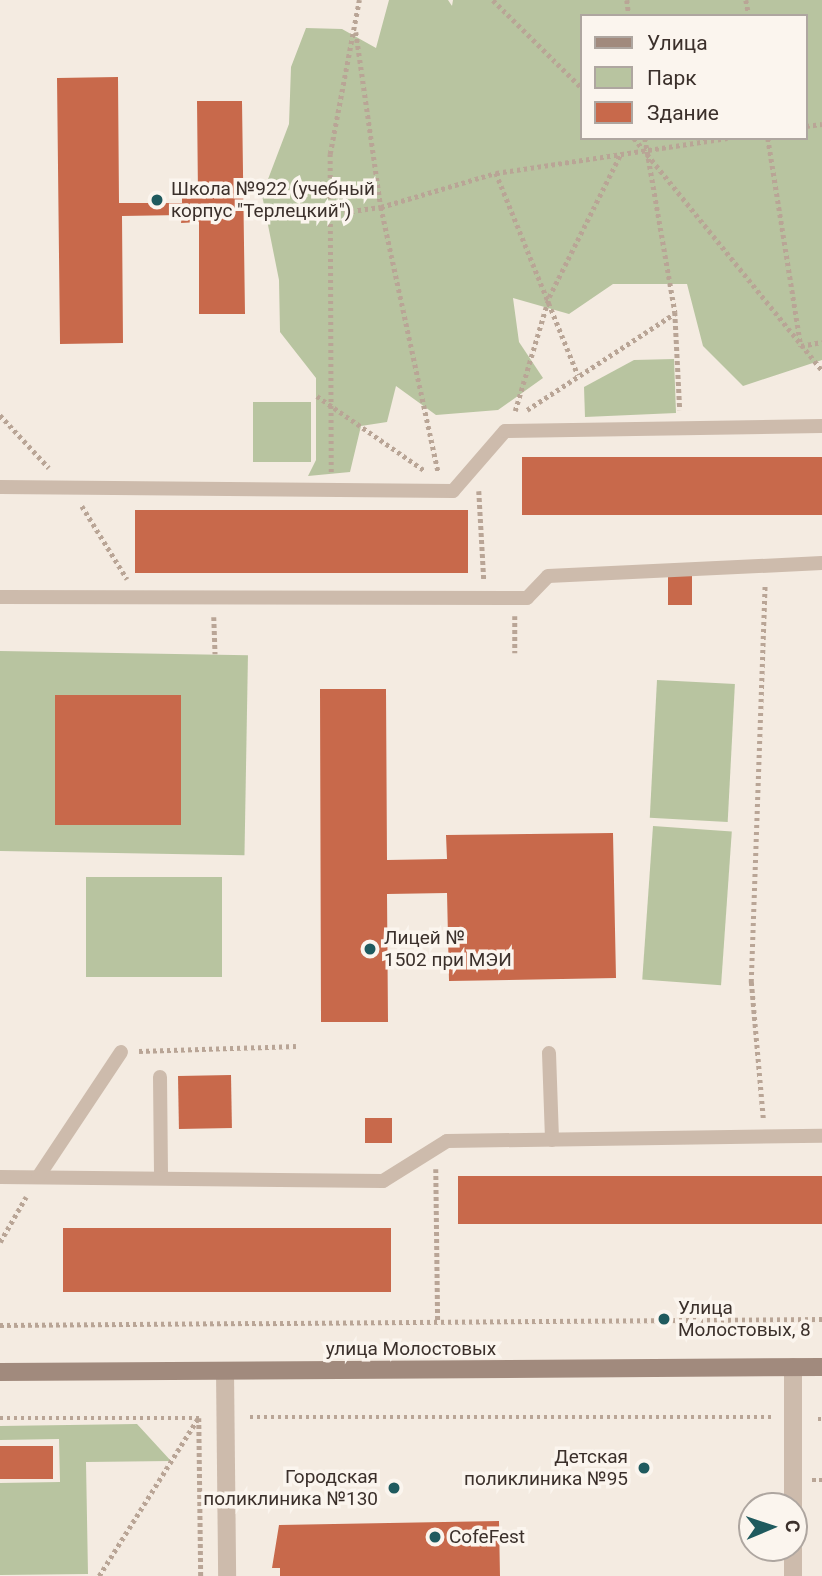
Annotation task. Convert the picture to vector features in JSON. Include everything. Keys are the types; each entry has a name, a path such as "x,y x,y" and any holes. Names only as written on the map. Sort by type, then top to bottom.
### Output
{"street":[{"path":"793,1367 793,1492"},
{"name":"улица Молостовых","path":"0,1372 822,1367"},
{"path":"225,1371 227,1576"}],"lane":[{"path":"0,487 453,491 505,431 822,426"},
{"path":"0,597 527,598 548,576 822,563"},
{"path":"38,1177 121,1052"},
{"path":"550,1053 552,1140"},
{"path":"160,1077 161,1178"},
{"path":"0,1177 383,1181 447,1141 822,1136"}],"path":[{"path":"331,490 330,154 359,0"},
{"path":"493,0 580,86"},
{"path":"317,396 440,482 381,207 356,27"},
{"path":"636,140 822,370"},
{"path":"645,140 675,312 681,429"},
{"path":"330,214 381,207 496,173 715,140"},
{"path":"768,140 801,346"},
{"path":"620,154 549,297 512,420 675,312"},
{"path":"496,173 549,297 578,375"},
{"path":"801,346 822,342"},
{"path":"0,415 51,470 52,488"},
{"path":"478,462 485,598"},
{"path":"71,488 138,597"},
{"path":"764,1137 751,982 765,565"},
{"path":"214,598 215,654"},
{"path":"514,598 515,653"},
{"path":"121,1052 296,1046"},
{"path":"435,1149 438,1322"},
{"path":"0,1242 38,1177"},
{"path":"0,1325 822,1319"},
{"path":"250,1417 776,1417"},
{"path":"0,1418 199,1418"},
{"path":"99,1576 199,1418"},
{"path":"199,1418 201,1576"}],"green space":[{"path":"389,0 448,0 452,6 453,0 822,0 822,360 743,386 703,346 687,284 613,284 569,314 513,298 519,342 543,378 498,410 436,415 396,386 387,422 361,426 350,472 308,476 316,460 316,378 280,332 279,280 262,195 289,124 291,67 306,28 342,29 376,48"},
{"path":"674,359 676,413 585,417 584,387 634,360"},
{"path":"253,402 311,402 311,462 253,462"},
{"path":"0,651 248,655 244,855 0,851"},
{"path":"657,680 735,684 728,822 650,818"},
{"path":"653,826 732,832 721,985 642,980"},
{"path":"86,877 222,877 222,977 86,977"},
{"path":"137,1424 171,1461 86,1462 88,1574 0,1575 0,1483 60,1482 59,1439 0,1440 0,1426"}],"building":[{"path":"118,77 119,203 182,203 182,196 198,196 197,101 242,101 245,314 199,314 199,222 181,223 182,215 122,216 123,343 60,344 57,78"},
{"path":"522,457 822,457 822,515 522,515"},
{"path":"135,510 468,510 468,573 135,573"},
{"path":"668,571 692,571 692,605 668,605"},
{"path":"320,689 386,689 387,860 447,859 446,835 613,833 616,978 449,981 447,893 387,894 388,1022 321,1022"},
{"path":"55,695 181,695 181,825 55,825"},
{"path":"231,1075 232,1128 179,1129 178,1076"},
{"path":"365,1118 392,1118 392,1143 365,1143"},
{"path":"458,1176 822,1176 822,1224 458,1224"},
{"path":"63,1228 391,1228 391,1292 63,1292"},
{"path":"0,1446 53,1446 53,1479 0,1479"},
{"path":"499,1521 500,1576 280,1576 280,1568 272,1568 279,1525"}],"place":[{"name":"Школа №922 (учебный корпус \"Терлецкий\")","path":"157,200"},
{"name":"Лицей № 1502 при МЭИ","path":"370,949"},
{"name":"Улица Молостовых, 8","path":"664,1319"},
{"name":"Детская поликлиника №95","path":"644,1468"},
{"name":"Городская поликлиника №130","path":"394,1488"},
{"name":"CofeFest","path":"435,1537"}]}
